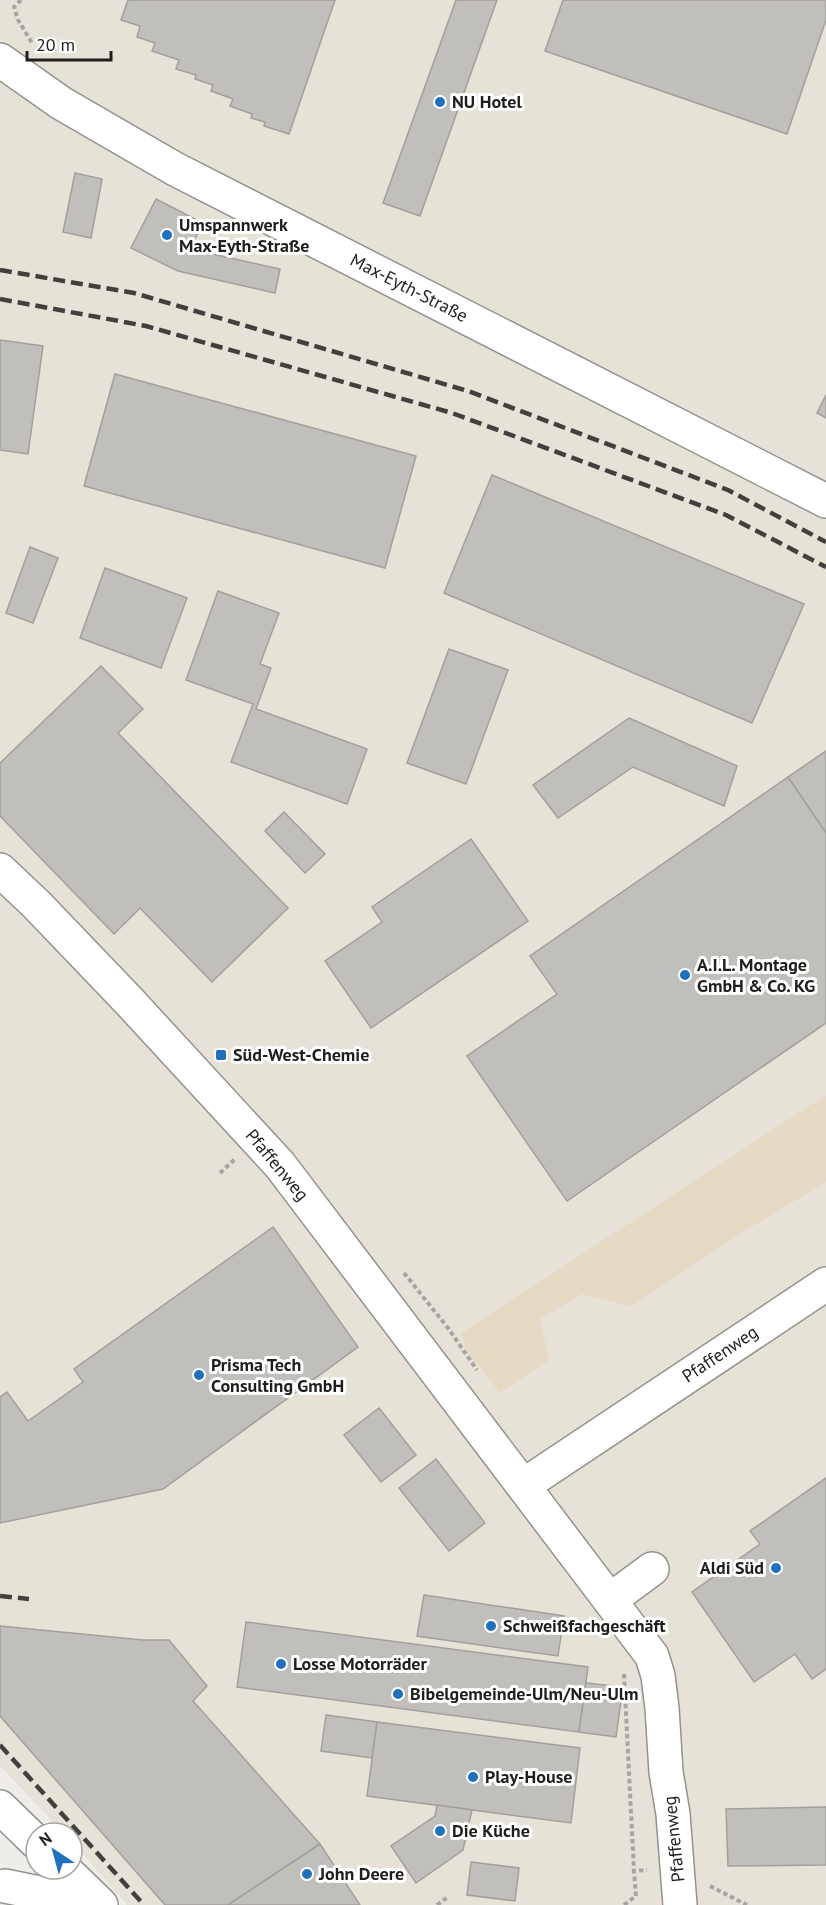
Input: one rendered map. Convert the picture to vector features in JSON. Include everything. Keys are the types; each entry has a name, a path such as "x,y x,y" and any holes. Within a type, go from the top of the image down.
{"street":[{"name":"Max-Eyth-Straße","path":"1,61 61,103 206,186 416,290 826,501"},
{"name":"Pfaffenweg","path":"0,870 37,905 128,1000 280,1165 652,1656 658,1676 680,1905"},
{"name":"Pfaffenweg","path":"524,1485 826,1284"},
{"path":"610,1600 652,1569"},
{"name":"Pfaffenweg","path":"659,1905 658,1815 666,1772"},
{"path":"0,1807 24,1830"},
{"path":"76,1881 99,1905"},
{"path":"5,1886 99,1905"}],"path":[{"path":"220,1173 241,1154"},
{"path":"623,1668 634,1871"},
{"path":"436,1905 449,1896"}],"shaded area":[{"path":"0,0 826,0 826,1905 127,1905 84,1856 84,1821 53,1821 0,1766"},
{"path":"826,1095 826,1182 743,1232 631,1306 582,1294 540,1319 549,1360 500,1393 466,1350 461,1333"}],"building":[{"path":"128,0 335,0 289,134 264,126 265,122 251,118 252,114 230,106 233,99 211,91 213,85 195,79 196,75 176,69 179,60 152,51 155,43 137,37 140,26 121,20"},
{"name":"NU Hotel","path":"456,0 497,0 420,216 383,203"},
{"path":"563,0 826,0 826,20 787,134 545,51"},
{"path":"75,173 102,179 91,238 63,232"},
{"name":"Umspannwerk Max-Eyth-Straße","path":"156,199 203,223 190,249 280,269 275,293 178,271 131,248"},
{"path":"0,340 43,346 28,454 0,450"},
{"path":"115,374 416,456 385,568 84,486"},
{"path":"826,395 826,418 817,413"},
{"path":"492,475 804,604 752,723 444,593"},
{"path":"30,547 58,558 33,623 6,613"},
{"path":"105,568 187,598 161,668 80,638"},
{"path":"218,591 279,613 260,664 271,668 256,709 367,749 347,804 231,762 253,704 186,680"},
{"path":"449,649 508,670 466,784 407,763"},
{"path":"101,666 143,709 118,733 288,908 212,982 140,908 114,934 0,816 0,763"},
{"path":"629,718 737,766 724,806 633,767 558,818 533,785"},
{"path":"826,751 826,833 788,777"},
{"name":"A.I.L. Montage GmbH & Co. KG","path":"788,777 826,833 826,1023 567,1201 467,1056 557,994 530,956"},
{"path":"284,812 325,854 305,873 265,831"},
{"path":"471,839 528,921 371,1028 325,961 382,922 372,907"},
{"name":"Prisma Tech Consulting GmbH","path":"273,1227 358,1347 163,1489 0,1523 0,1397 7,1392 28,1421 83,1382 74,1369"},
{"path":"379,1408 416,1455 381,1482 344,1435"},
{"path":"436,1459 485,1523 449,1551 399,1488"},
{"name":"Aldi Süd","path":"826,1478 826,1669 812,1679 795,1654 754,1682 692,1592 760,1544 750,1531"},
{"name":"Schweißfachgeschäft","path":"424,1595 564,1616 558,1656 417,1636"},
{"path":"246,1622 588,1667 579,1732 237,1687"},
{"path":"0,1626 143,1640 169,1640 207,1686 193,1701 320,1844 228,1905 165,1905 0,1716"},
{"path":"586,1683 623,1687 616,1737 579,1732"},
{"path":"326,1715 377,1722 372,1758 321,1751"},
{"name":"Play-House","path":"377,1722 580,1748 571,1823 367,1796"},
{"name":"Die Küche","path":"437,1805 472,1810 463,1850 416,1883 391,1846 435,1816"},
{"path":"826,1807 826,1865 728,1866 726,1809"},
{"name":"John Deere","path":"320,1844 360,1905 228,1905"},
{"path":"471,1862 519,1868 515,1901 467,1895"}],"railway":[{"path":"0,270 134,293 468,391 728,490 826,542"},
{"path":"0,299 146,326 452,413 726,515 826,567"},
{"path":"0,1596 29,1599"},
{"path":"0,1745 144,1905"}],"place":[{"name":"NU Hotel","path":"440,102"},
{"name":"Umspannwerk Max-Eyth-Straße","path":"167,235"},
{"name":"A.I.L. Montage GmbH & Co. KG","path":"685,975"},
{"name":"Süd-West-Chemie","path":"221,1055"},
{"name":"Prisma Tech Consulting GmbH","path":"199,1375"},
{"name":"Aldi Süd","path":"776,1568"},
{"name":"Schweißfachgeschäft","path":"491,1626"},
{"name":"Losse Motorräder","path":"281,1664"},
{"name":"Bibelgemeinde-Ulm/Neu-Ulm","path":"398,1694"},
{"name":"Play-House","path":"473,1777"},
{"name":"Die Küche","path":"440,1831"},
{"name":"John Deere","path":"307,1874"}]}
